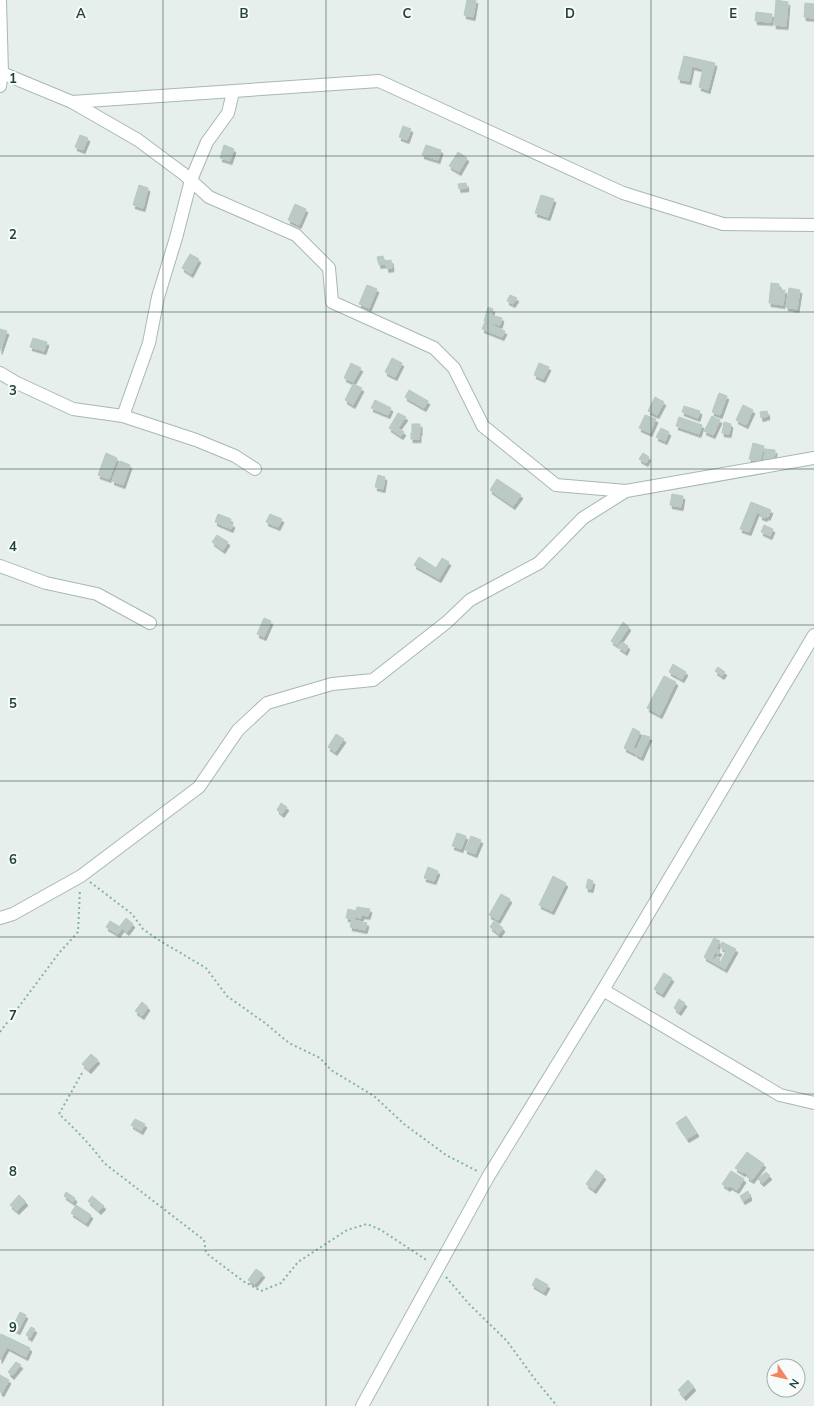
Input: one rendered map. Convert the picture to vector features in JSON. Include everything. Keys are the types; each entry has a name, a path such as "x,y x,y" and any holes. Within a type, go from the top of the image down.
{"street":[{"path":"0,0 2,73 0,86"},
{"path":"2,73 72,102 138,140 192,180 209,197 296,235 330,268 332,302 434,348 454,368 483,426 556,486 626,491 814,458"},
{"path":"72,102 379,81 623,193 723,224 814,225"},
{"path":"123,416 149,342 158,297 192,180 206,142 228,113 233,92"},
{"path":"0,373 15,382 74,409 123,416 209,445 235,456 255,469"},
{"path":"0,918 13,914 81,876 199,787 238,730 267,703 332,684 373,680 447,622 470,600 539,563 583,518 626,491"},
{"path":"0,566 46,583 97,594 150,623"},
{"path":"362,1406 488,1177 603,990 814,634"},
{"path":"603,990 780,1095 814,1103"}],"path":[{"path":"0,1032 59,953 78,932 81,876"},
{"path":"81,876 132,914 143,929 206,968 227,996 290,1043 320,1058 331,1070 374,1096 404,1124 446,1155 488,1177"},
{"path":"82,1073 59,1114 78,1132 104,1163 204,1240 206,1253 243,1281 260,1291 281,1283 298,1262 347,1230 367,1224 381,1230 438,1267 469,1304 507,1342 557,1406"}],"building":[{"path":"467,0 476,0 473,17 464,15"},
{"path":"776,0 788,2 786,26 774,25"},
{"path":"805,3 814,4 814,18 804,17"},
{"path":"756,12 772,14 771,22 755,21"},
{"path":"684,56 715,63 708,90 699,87 703,69 692,66 689,81 678,79"},
{"path":"403,126 411,129 407,140 399,137"},
{"path":"80,135 88,138 83,150 75,147"},
{"path":"224,145 234,149 230,161 220,158"},
{"path":"426,145 441,150 438,160 422,155"},
{"path":"458,152 467,158 459,172 449,166"},
{"path":"466,183 467,188 459,189 458,184"},
{"path":"139,185 148,188 143,208 133,205"},
{"path":"541,195 554,199 548,217 535,213"},
{"path":"295,204 306,209 299,225 288,220"},
{"path":"190,254 199,259 191,274 182,268"},
{"path":"383,256 385,264 379,265 377,257"},
{"path":"391,260 392,268 387,269 385,261"},
{"path":"771,283 779,284 779,290 785,290 783,305 769,303"},
{"path":"367,285 377,289 369,308 359,304"},
{"path":"789,288 800,290 797,309 786,307"},
{"path":"510,295 517,298 513,304 507,301"},
{"path":"488,307 493,309 491,315 502,318 500,325 484,321"},
{"path":"485,322 505,331 502,337 482,329"},
{"path":"0,329 7,331 0,351"},
{"path":"33,338 47,342 44,351 30,347"},
{"path":"392,358 402,363 395,377 385,372"},
{"path":"351,363 361,368 353,382 344,378"},
{"path":"539,363 549,367 543,379 534,375"},
{"path":"353,384 362,388 353,405 345,400"},
{"path":"409,390 428,401 424,408 405,397"},
{"path":"719,393 727,396 720,415 712,412"},
{"path":"655,397 664,402 657,415 648,411"},
{"path":"375,400 391,408 388,415 371,408"},
{"path":"743,405 753,410 746,425 736,420"},
{"path":"684,406 700,411 698,418 682,412"},
{"path":"767,411 768,416 761,418 760,412"},
{"path":"398,413 406,417 398,428 404,432 401,436 389,428"},
{"path":"645,415 656,419 650,433 639,428"},
{"path":"712,416 720,420 713,435 704,431"},
{"path":"679,417 702,425 699,434 676,426"},
{"path":"724,422 731,424 729,434 722,433"},
{"path":"412,424 420,424 420,432 412,432"},
{"path":"661,428 669,432 665,441 656,437"},
{"path":"411,433 419,433 419,439 411,439"},
{"path":"753,443 764,446 760,461 749,459"},
{"path":"765,449 775,450 774,463 764,461"},
{"path":"106,453 117,458 109,479 98,475"},
{"path":"643,453 649,457 646,463 639,459"},
{"path":"120,461 130,465 123,485 112,481"},
{"path":"378,475 385,477 383,489 375,487"},
{"path":"497,479 521,495 513,506 490,490"},
{"path":"672,494 683,496 681,507 670,505"},
{"path":"751,502 771,510 768,517 766,516 765,518 760,516 761,514 757,512 749,532 740,529"},
{"path":"218,514 231,519 230,523 233,524 231,529 215,522"},
{"path":"270,514 282,519 278,527 266,522"},
{"path":"764,525 773,529 770,536 761,532"},
{"path":"217,535 228,542 223,550 212,542"},
{"path":"419,557 436,568 442,558 449,562 439,579 414,565"},
{"path":"264,618 271,621 264,637 257,634"},
{"path":"623,622 629,627 617,645 611,641"},
{"path":"622,642 628,646 625,652 618,647"},
{"path":"673,664 686,672 682,679 669,672"},
{"path":"718,667 725,672 722,676 715,671"},
{"path":"664,676 676,682 660,715 647,708"},
{"path":"633,728 640,732 633,748 636,749 634,753 624,748"},
{"path":"336,734 344,739 335,752 328,747"},
{"path":"643,735 650,737 641,757 635,754"},
{"path":"281,803 287,807 282,814 277,810"},
{"path":"457,833 466,836 461,849 452,846"},
{"path":"471,836 481,840 475,854 465,850"},
{"path":"428,867 438,871 434,881 424,878"},
{"path":"553,876 566,883 552,911 539,905"},
{"path":"588,879 593,881 591,889 586,888"},
{"path":"501,894 510,899 498,920 489,915"},
{"path":"357,907 370,909 368,916 362,915 361,918 355,917 354,920 367,923 365,930 350,927 352,919 346,918 348,909 356,911"},
{"path":"126,918 133,924 127,932 120,926"},
{"path":"110,921 122,928 118,934 106,927"},
{"path":"494,921 503,928 499,934 490,927"},
{"path":"714,938 720,941 716,949 720,951 718,954 715,952 712,959 714,960 716,957 720,959 718,962 720,963 726,951 720,947 722,942 736,949 725,969 704,957"},
{"path":"664,973 672,978 662,994 654,989"},
{"path":"679,999 685,1003 679,1012 674,1008"},
{"path":"142,1002 148,1007 142,1016 135,1011"},
{"path":"91,1054 98,1060 89,1070 82,1064"},
{"path":"686,1116 697,1133 687,1139 676,1123"},
{"path":"135,1119 145,1124 141,1131 131,1125"},
{"path":"747,1152 764,1164 752,1180 747,1177 748,1175 744,1172 743,1173 735,1168"},
{"path":"596,1170 604,1176 594,1190 586,1184"},
{"path":"731,1171 744,1179 737,1190 730,1186 728,1188 722,1184"},
{"path":"766,1172 770,1176 762,1183 758,1179"},
{"path":"748,1191 750,1197 743,1201 740,1196"},
{"path":"66,1192 75,1198 73,1202 64,1196"},
{"path":"19,1195 26,1202 17,1211 10,1205"},
{"path":"92,1196 104,1206 99,1211 88,1201"},
{"path":"76,1205 91,1215 86,1223 71,1213"},
{"path":"256,1269 263,1274 255,1284 248,1280"},
{"path":"536,1278 548,1285 544,1292 532,1285"},
{"path":"20,1312 26,1315 18,1331 12,1328"},
{"path":"31,1327 35,1329 30,1338 26,1335"},
{"path":"1,1334 30,1348 26,1357 7,1347 0,1360"},
{"path":"16,1362 21,1365 12,1376 8,1372"},
{"path":"0,1375 9,1380 2,1393 0,1392"},
{"path":"688,1380 694,1387 684,1397 678,1390"}]}
